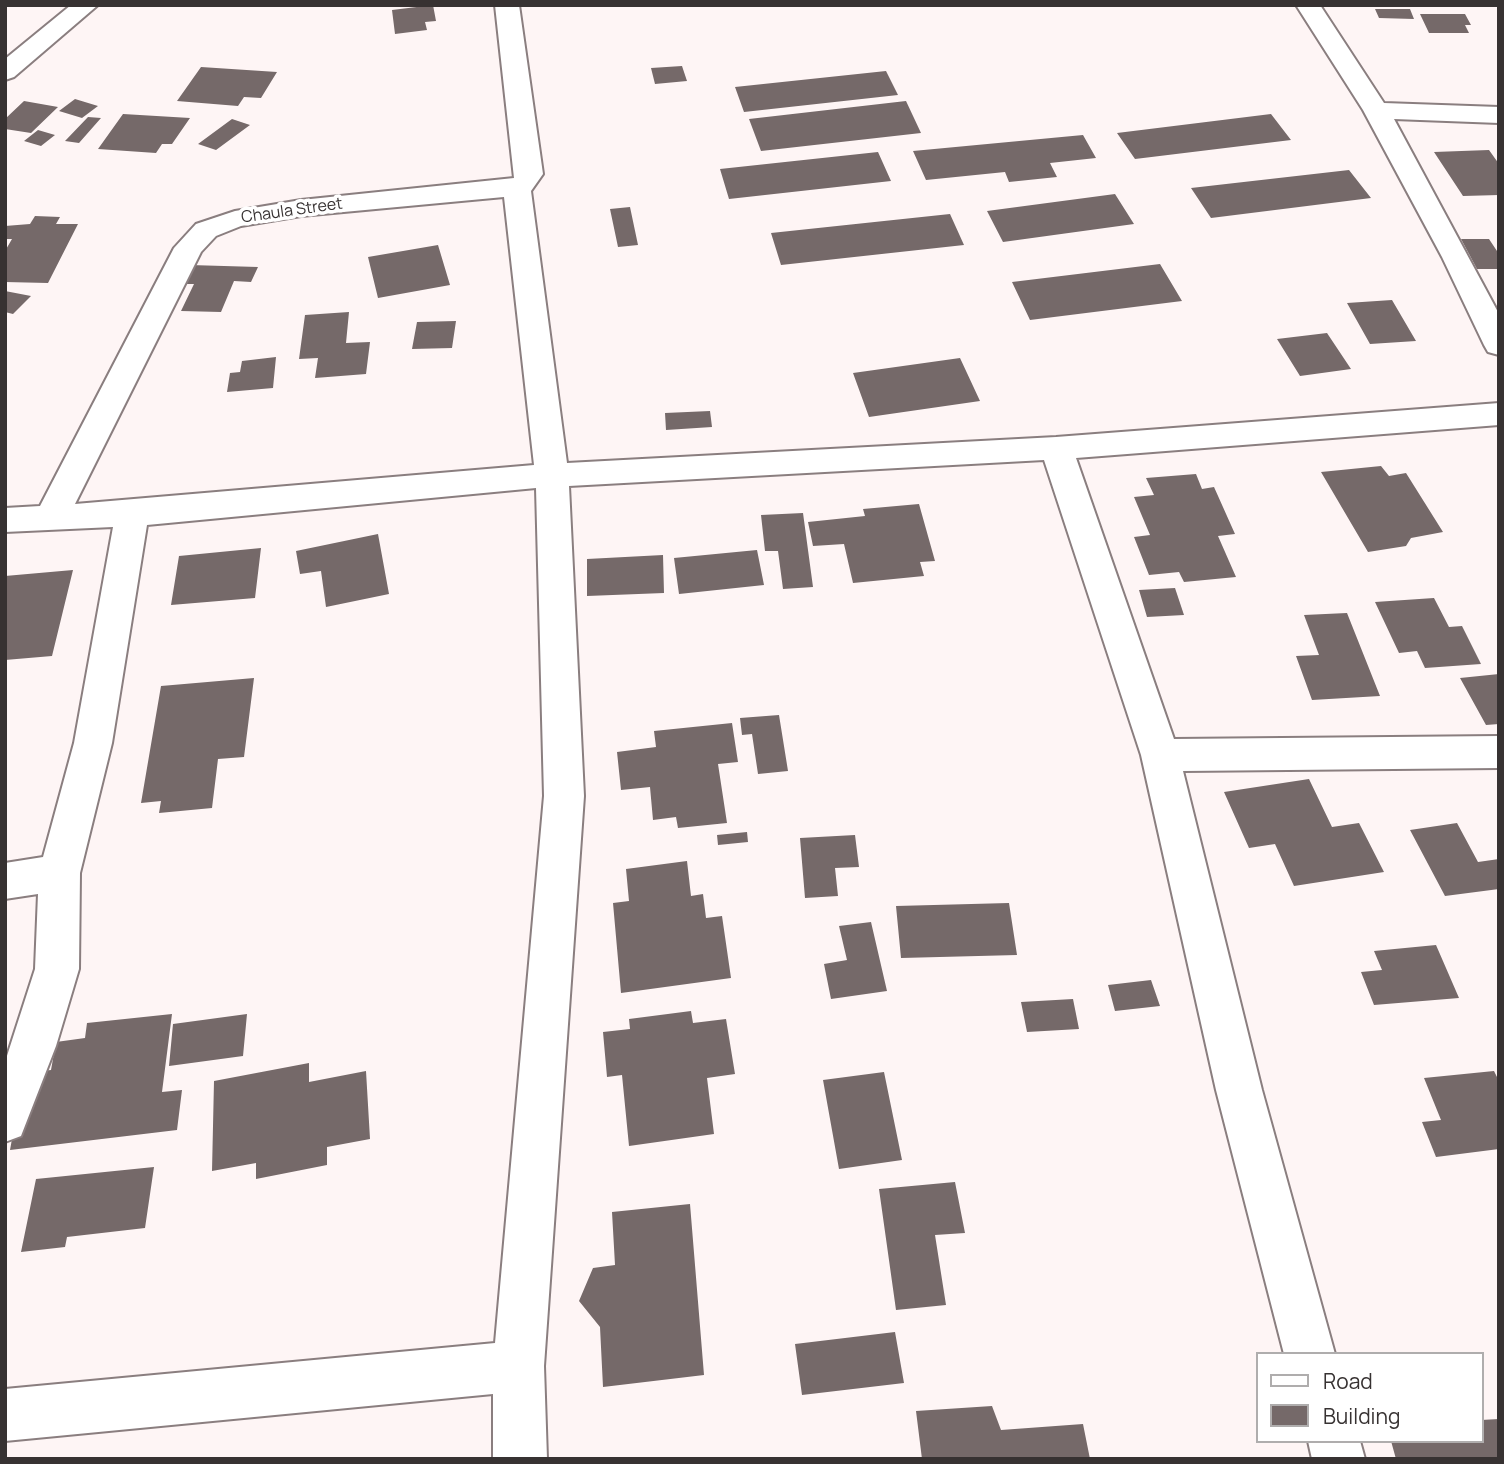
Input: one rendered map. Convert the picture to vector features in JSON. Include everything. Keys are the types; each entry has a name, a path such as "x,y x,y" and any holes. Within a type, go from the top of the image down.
{"street":[{"path":"5,72 86,5"},
{"path":"507,5 529,174 526,182 517,188 552,475 564,796 518,1366 520,1459"},
{"path":"1308,5 1376,110 1456,257 1499,345"},
{"path":"1376,110 1499,115"},
{"name":"Chaula Street","path":"52,516 188,248 206,230 235,219 301,208 517,188"},
{"path":"5,520 132,513 552,475 1056,448 1499,414"},
{"path":"1056,448 1160,755 1239,1090 1309,1352"},
{"path":"5,1120 34,1046 57,969 60,873 93,743 132,513"},
{"path":"1160,755 1499,752"},
{"path":"5,881 60,873"},
{"path":"5,1415 518,1366"}],"building":[{"path":"433,5 436,21 425,22 427,30 395,34 392,10"},
{"path":"1375,9 1410,9 1414,19 1379,18"},
{"path":"1420,14 1465,14 1471,25 1465,25 1469,33 1429,33"},
{"path":"682,66 687,81 655,84 651,68"},
{"path":"201,67 277,72 261,98 244,97 238,106 177,101"},
{"path":"886,71 898,95 744,112 735,87"},
{"path":"75,99 98,106 82,118 59,111"},
{"path":"24,101 58,107 31,133 5,129 5,119"},
{"path":"906,101 921,133 761,151 749,119"},
{"path":"123,114 190,118 172,144 162,144 156,153 98,149"},
{"path":"1271,114 1291,140 1135,159 1117,133"},
{"path":"88,117 101,118 79,143 65,141"},
{"path":"232,119 250,125 216,150 198,144"},
{"path":"38,130 55,135 41,146 24,141"},
{"path":"1083,135 1096,158 1050,163 1057,177 1009,182 1005,172 926,180 913,151"},
{"path":"1489,150 1499,164 1499,195 1463,196 1434,152"},
{"path":"878,152 891,181 729,199 720,169"},
{"path":"1349,170 1371,198 1211,218 1191,188"},
{"path":"1115,194 1134,224 1003,242 987,211"},
{"path":"630,207 638,245 618,247 610,209"},
{"path":"950,214 964,245 781,265 771,233"},
{"path":"35,216 60,217 56,224 78,224 48,283 5,282 5,251 12,239 5,239 5,226 30,224"},
{"path":"1461,239 1489,239 1499,254 1499,269 1477,269"},
{"path":"438,245 450,285 378,298 368,257"},
{"path":"1160,264 1182,301 1030,320 1012,282"},
{"path":"190,265 258,267 251,282 234,281 221,312 181,311 194,284 181,284"},
{"path":"5,291 31,296 13,314 5,312"},
{"path":"1392,300 1416,341 1370,344 1347,303"},
{"path":"349,312 346,343 370,342 366,374 315,378 318,358 299,359 305,315"},
{"path":"456,321 452,348 412,349 417,322"},
{"path":"1327,333 1351,369 1300,376 1277,339"},
{"path":"276,357 273,388 227,392 230,373 240,372 242,361"},
{"path":"960,358 980,401 869,417 853,373"},
{"path":"710,411 712,427 666,430 665,413"},
{"path":"1381,466 1389,476 1406,473 1443,532 1411,538 1406,546 1368,552 1321,472"},
{"path":"1196,474 1202,489 1214,487 1235,534 1218,536 1236,577 1184,582 1179,572 1149,575 1134,537 1150,535 1134,497 1154,495 1146,478"},
{"path":"919,504 935,561 920,562 924,576 853,583 844,544 813,546 808,522 865,516 863,509"},
{"path":"803,513 813,587 783,589 778,551 765,551 761,515"},
{"path":"378,534 389,594 326,607 321,571 300,574 296,551"},
{"path":"261,548 255,598 171,605 179,556"},
{"path":"757,550 764,585 679,594 674,558"},
{"path":"663,555 664,593 587,596 587,559"},
{"path":"73,570 52,656 5,660 5,576"},
{"path":"1175,588 1184,615 1147,617 1139,590"},
{"path":"1434,598 1449,627 1462,626 1481,664 1425,668 1417,651 1399,653 1375,602"},
{"path":"1347,613 1380,696 1312,700 1296,656 1319,655 1304,615"},
{"path":"1499,674 1499,724 1486,725 1460,678"},
{"path":"254,678 244,757 218,759 212,808 159,813 161,801 141,803 161,686"},
{"path":"779,715 788,771 758,774 752,734 742,735 740,718"},
{"path":"732,723 738,762 718,764 727,823 678,828 676,817 653,820 650,787 621,790 617,752 656,747 654,731"},
{"path":"1309,779 1332,827 1359,823 1384,872 1294,886 1275,844 1249,848 1224,792"},
{"path":"1457,823 1478,862 1499,859 1499,889 1445,896 1410,830"},
{"path":"747,832 748,842 718,845 717,835"},
{"path":"855,835 859,867 835,868 838,896 805,898 800,838"},
{"path":"687,861 691,896 703,894 706,918 722,916 731,978 621,993 613,903 629,901 626,869"},
{"path":"1009,903 1017,955 901,958 896,906"},
{"path":"871,922 887,991 831,999 824,964 847,960 839,926"},
{"path":"1436,945 1459,998 1374,1005 1361,972 1382,970 1374,951"},
{"path":"1151,980 1160,1006 1115,1011 1108,985"},
{"path":"1073,999 1079,1029 1027,1032 1021,1002"},
{"path":"691,1011 693,1023 726,1019 735,1074 707,1078 714,1134 629,1146 622,1075 607,1077 603,1032 630,1029 629,1019"},
{"path":"172,1014 162,1092 182,1090 177,1130 10,1150 24,1073 51,1070 56,1042 85,1038 87,1023"},
{"path":"247,1014 243,1056 169,1066 173,1024"},
{"path":"309,1063 309,1082 366,1071 370,1139 327,1147 327,1165 256,1179 256,1163 212,1171 214,1081"},
{"path":"1494,1071 1499,1081 1499,1149 1436,1157 1422,1122 1441,1120 1424,1078"},
{"path":"884,1072 902,1160 839,1169 823,1080"},
{"path":"154,1167 145,1228 67,1237 65,1247 21,1252 36,1179"},
{"path":"955,1182 965,1233 935,1235 946,1305 896,1310 879,1189"},
{"path":"690,1204 704,1375 603,1387 600,1327 579,1301 593,1268 615,1265 612,1212"},
{"path":"895,1332 904,1383 802,1395 795,1344"},
{"path":"992,1406 1001,1430 1083,1424 1090,1459 922,1459 916,1411"},
{"path":"1499,1419 1499,1459 1396,1459 1392,1443 1483,1443 1483,1420"}]}
